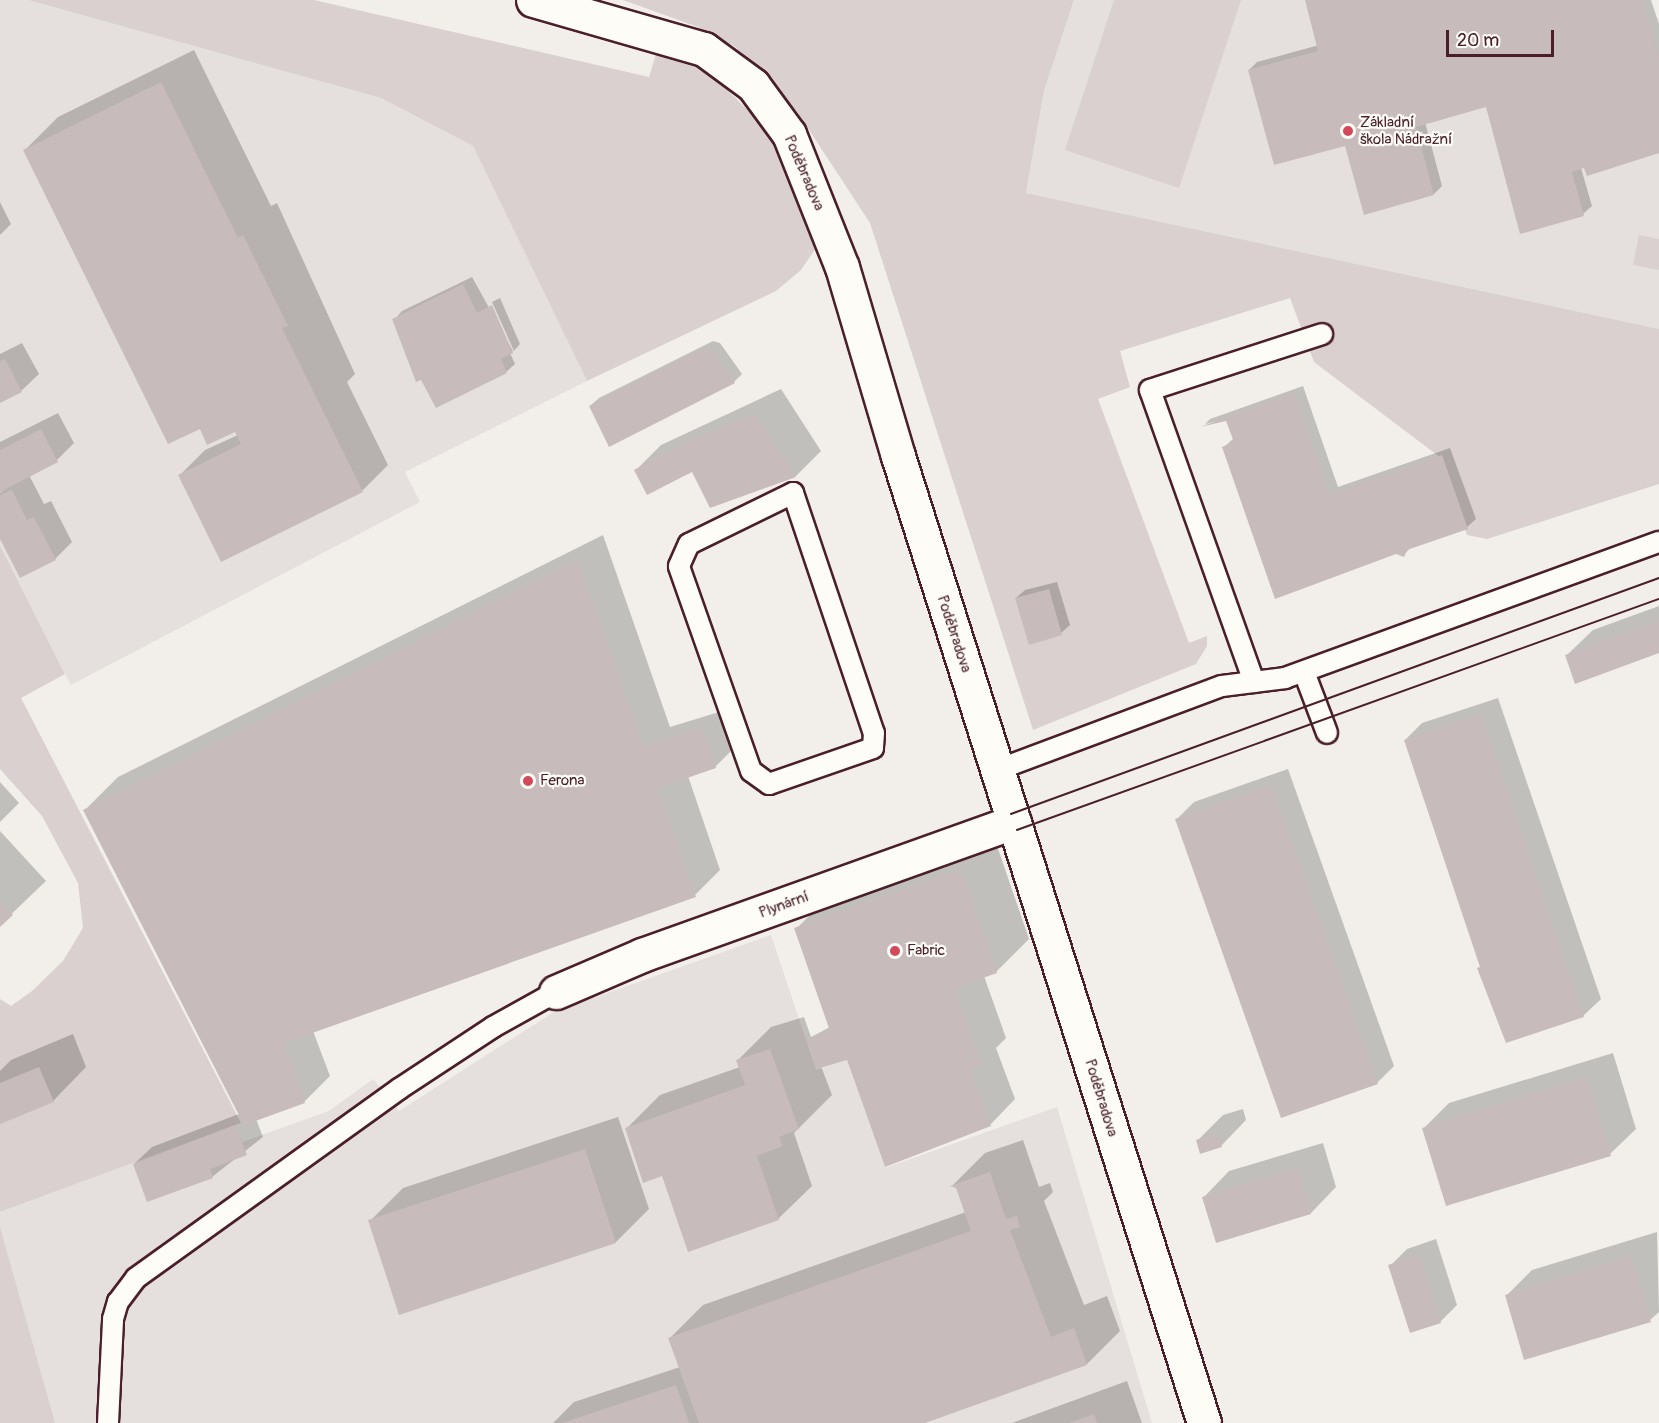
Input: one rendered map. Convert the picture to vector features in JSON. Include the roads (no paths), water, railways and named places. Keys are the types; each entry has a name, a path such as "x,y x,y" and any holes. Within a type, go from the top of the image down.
{"street":[{"name":"Poděbradova","path":"533,0 704,49 753,85 789,134 842,267 997,770 1204,1423"},
{"name":"Plynární","path":"556,992 642,955 1014,822"}],"lane":[{"path":"1254,682 1150,390 1322,334"},
{"path":"793,493 874,733 873,748 769,784 751,771 680,566 689,544 793,493"},
{"path":"997,770 1222,686 1304,672 1659,542"},
{"path":"1304,672 1327,733"},
{"path":"108,1423 113,1319 118,1302 136,1278 399,1089 493,1027 556,992"}],"tram line":[{"path":"1011,814 1659,578"},
{"path":"1017,830 1659,599"}],"place":[{"name":"Základní škola Nádražní","path":"1348,131"},
{"name":"Ferona","path":"528,781"},
{"name":"Fabric","path":"895,951"}]}
